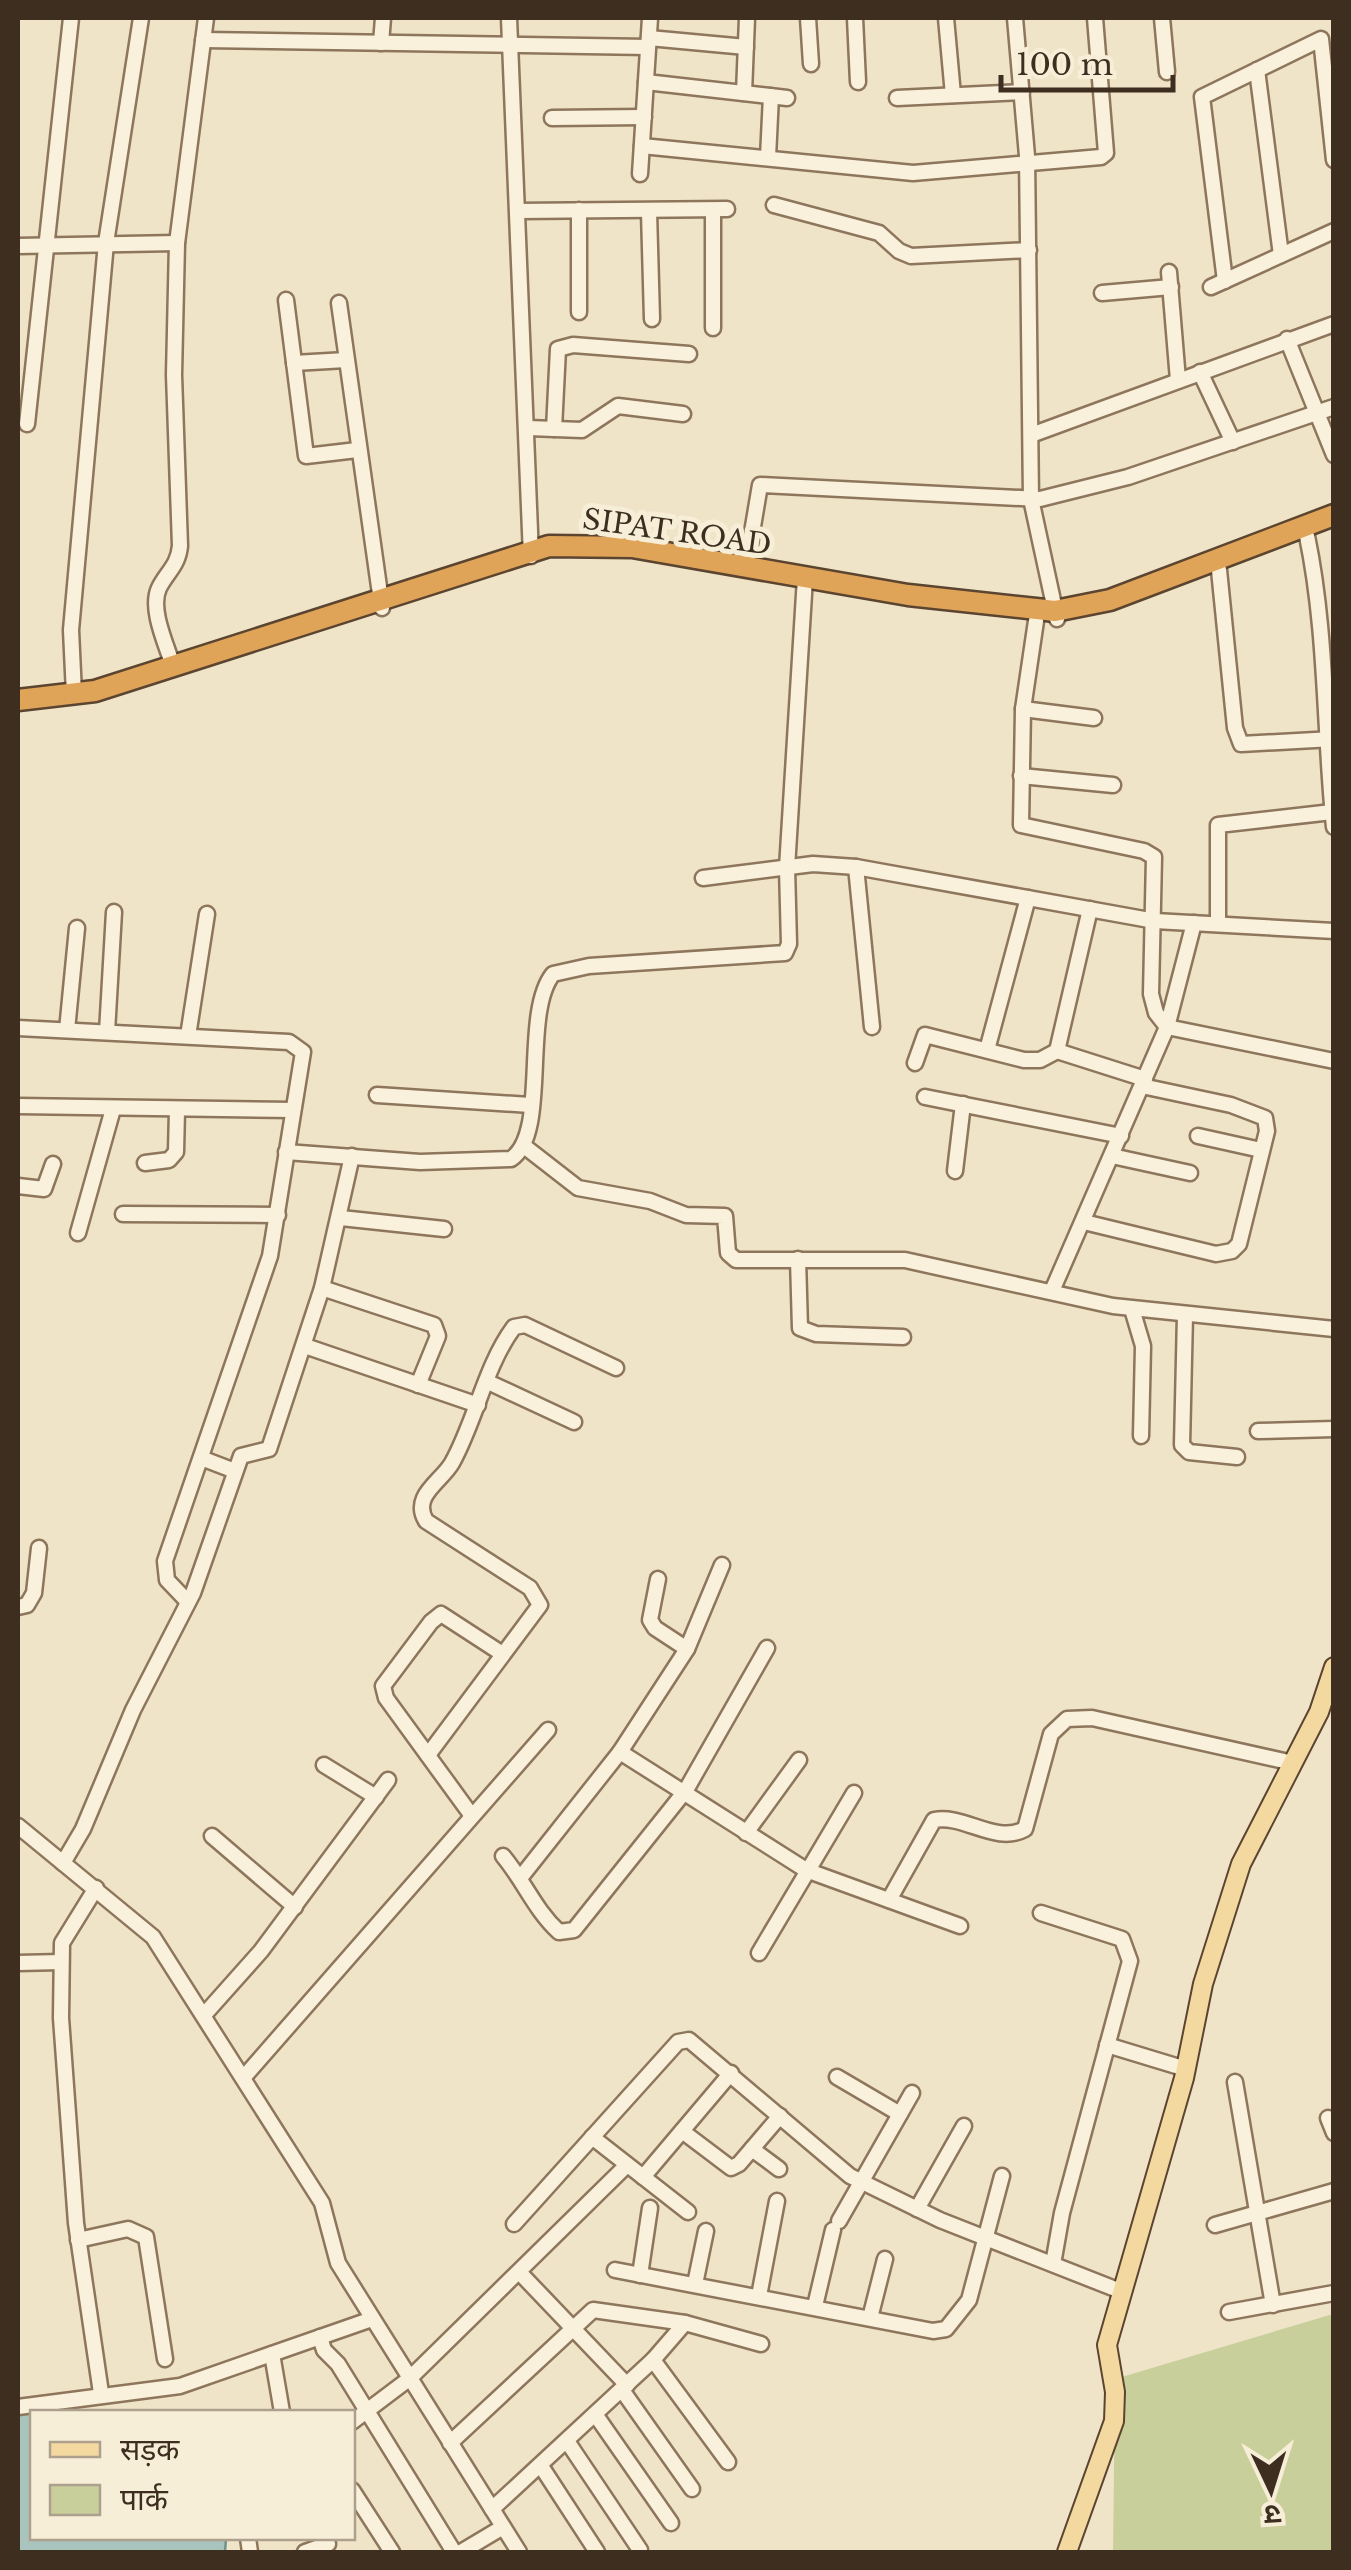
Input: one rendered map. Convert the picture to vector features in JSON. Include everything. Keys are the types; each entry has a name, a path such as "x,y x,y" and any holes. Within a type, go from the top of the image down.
{"highway":[{"name":"SIPAT ROAD","path":"1050,617 1110,600 1334,516"},
{"name":"SIPAT ROAD","path":"531,556 612,555 1050,617 1107,611 1334,526"},
{"name":"SIPAT ROAD","path":"18,700 74,694 174,666 564,544 632,547 805,583"},
{"name":"SIPAT ROAD","path":"18,709 63,705 168,680 381,604"}],"main road":[{"path":"1067,2552 1114,2421 1115,2392 1107,2346 1186,2069 1203,1984 1242,1864 1320,1712 1334,1666"}],"street":[{"path":"27,424 71,18"},
{"path":"74,694 72,630 106,244 142,18"},
{"path":"174,666 156,601 159,588 178,563 180,546 174,375 177,243 206,18"},
{"path":"381,44 383,18"},
{"path":"509,18 531,556"},
{"path":"640,174 650,18"},
{"path":"744,93 747,18"},
{"path":"808,18 811,64"},
{"path":"855,18 858,82"},
{"path":"946,18 952,95"},
{"path":"1015,18 1028,161 1031,499 1050,617 1023,710 1024,827 1144,851 1154,857 1151,994 1156,1013 1167,1028 1334,1061"},
{"path":"642,146 914,173 1101,157 1106,152 1096,18"},
{"path":"1162,18 1167,72"},
{"path":"1334,160 1321,39 1202,97 1218,284 1334,231"},
{"path":"203,40 510,46 648,42 746,47"},
{"path":"1257,70 1282,255"},
{"path":"646,82 787,98"},
{"path":"897,98 1022,92"},
{"path":"768,157 771,96"},
{"path":"552,118 644,117"},
{"path":"774,205 879,233 912,256 1028,250"},
{"path":"579,210 579,312"},
{"path":"518,211 720,210 713,328"},
{"path":"650,212 652,320"},
{"path":"18,246 177,243"},
{"path":"1102,293 1170,279 1178,380"},
{"path":"286,300 306,456 357,450"},
{"path":"340,303 381,604"},
{"path":"1030,435 1334,324"},
{"path":"1287,339 1334,455"},
{"path":"554,429 558,349 572,345 688,354"},
{"path":"294,363 346,360"},
{"path":"1200,372 1233,442"},
{"path":"528,428 593,427 618,406 684,414"},
{"path":"746,568 760,485 1031,499 1128,477 1334,407"},
{"path":"1218,924 1218,825 1333,819 1329,675 1306,536"},
{"path":"1219,570 1238,739 1252,746 1329,740"},
{"path":"286,1152 478,1163 511,1160 524,1146 539,1024 546,987 553,974 589,966 780,955 789,944 788,868 805,583"},
{"path":"1023,710 1094,718"},
{"path":"1021,776 1113,785"},
{"path":"856,867 872,1027"},
{"path":"703,878 788,868 856,867 1155,921 1334,931"},
{"path":"986,1050 1028,898"},
{"path":"1056,1050 1090,909"},
{"path":"107,1032 114,912"},
{"path":"188,1036 207,914"},
{"path":"1052,1292 1167,1028 1194,923"},
{"path":"68,1030 77,928"},
{"path":"18,1028 296,1044 303,1052 270,1256 165,1561 167,1580 188,1602"},
{"path":"915,1063 925,1035 1034,1060 1056,1050"},
{"path":"1056,1050 1143,1083 1259,1114 1267,1126 1242,1234 1232,1251 1216,1254 1170,1246 1084,1222"},
{"path":"377,1095 530,1105"},
{"path":"926,1097 1121,1136"},
{"path":"956,1170 964,1104"},
{"path":"18,1106 292,1110"},
{"path":"78,1233 113,1109"},
{"path":"146,1162 169,1160 176,1152 177,1110"},
{"path":"1198,1136 1260,1150"},
{"path":"524,1146 578,1188 650,1201 686,1215 725,1216 728,1252 736,1260 904,1260 1132,1309 1334,1329"},
{"path":"63,1863 83,1829 133,1710 188,1602 243,1454 267,1452 322,1288 341,1218 352,1156"},
{"path":"1112,1156 1190,1173"},
{"path":"18,1186 44,1189 54,1164"},
{"path":"124,1214 278,1215"},
{"path":"341,1218 444,1229"},
{"path":"798,1259 800,1328 816,1334 903,1336"},
{"path":"322,1288 434,1325 438,1336 418,1385"},
{"path":"1132,1309 1143,1346 1141,1436"},
{"path":"1185,1315 1182,1445 1189,1452 1237,1457"},
{"path":"428,1755 501,1653 538,1612 536,1594 437,1529 421,1513 424,1495 452,1463 508,1335 518,1325 616,1368"},
{"path":"305,1346 478,1405"},
{"path":"488,1382 574,1422"},
{"path":"1258,1431 1334,1429"},
{"path":"201,1458 236,1472"},
{"path":"18,1607 27,1605 34,1593 39,1548"},
{"path":"521,1878 620,1752 687,1649 722,1565"},
{"path":"658,1579 650,1620 655,1628 687,1649"},
{"path":"472,1816 386,1698 387,1678 441,1614 501,1653"},
{"path":"503,1856 521,1878 541,1916 559,1932 569,1933 686,1790 768,1648"},
{"path":"890,1900 934,1820 944,1818 1008,1834 1025,1829 1052,1734 1066,1719 1092,1718 1293,1763"},
{"path":"244,2077 548,1730"},
{"path":"620,1752 686,1790 806,1870 960,1926"},
{"path":"746,1833 799,1760"},
{"path":"324,1765 376,1797"},
{"path":"204,2015 295,1906 388,1780"},
{"path":"759,1953 854,1793"},
{"path":"18,1826 153,1937 322,2203 338,2262 519,2552"},
{"path":"212,1836 295,1906"},
{"path":"96,1888 67,1932 61,1962 60,2018 78,2240 101,2393"},
{"path":"1041,1912 1112,1934 1127,1945 1128,1971 1053,2264"},
{"path":"18,1963 61,1962"},
{"path":"514,2224 678,2042 694,2041 860,2181 918,2209 1123,2292"},
{"path":"1107,2045 1186,2069"},
{"path":"643,2177 731,2073"},
{"path":"837,2078 900,2114"},
{"path":"1235,2082 1272,2304"},
{"path":"815,2306 836,2226 912,2094"},
{"path":"682,2131 731,2168 780,2116"},
{"path":"1328,2118 1334,2133"},
{"path":"918,2209 964,2126"},
{"path":"592,2138 688,2212"},
{"path":"752,2149 779,2170"},
{"path":"355,2420 409,2379 627,2165"},
{"path":"615,2270 934,2331 956,2322 970,2300 1002,2176"},
{"path":"1215,2225 1334,2190"},
{"path":"759,2296 777,2202"},
{"path":"640,2274 650,2208"},
{"path":"78,2240 128,2229 146,2237 165,2359"},
{"path":"695,2284 706,2231"},
{"path":"870,2318 884,2258"},
{"path":"520,2274 625,2388 692,2488"},
{"path":"1229,2312 1334,2293"},
{"path":"450,2443 584,2315 599,2309 685,2323 761,2344"},
{"path":"18,2407 101,2393 180,2386 372,2319"},
{"path":"492,2509 625,2388 685,2323"},
{"path":"320,2337 324,2350 457,2552 503,2527"},
{"path":"272,2354 282,2410"},
{"path":"653,2360 728,2462"},
{"path":"595,2414 671,2522"},
{"path":"567,2441 640,2550"},
{"path":"540,2466 597,2552"},
{"path":"355,2495 392,2552"},
{"path":"304,2547 328,2545"}],"green space":[{"path":"1333,2314 1333,2552 1113,2552 1115,2379"}],"water":[{"path":"30,2412 30,2540 226,2540 225,2552 18,2552 18,2413"}]}
